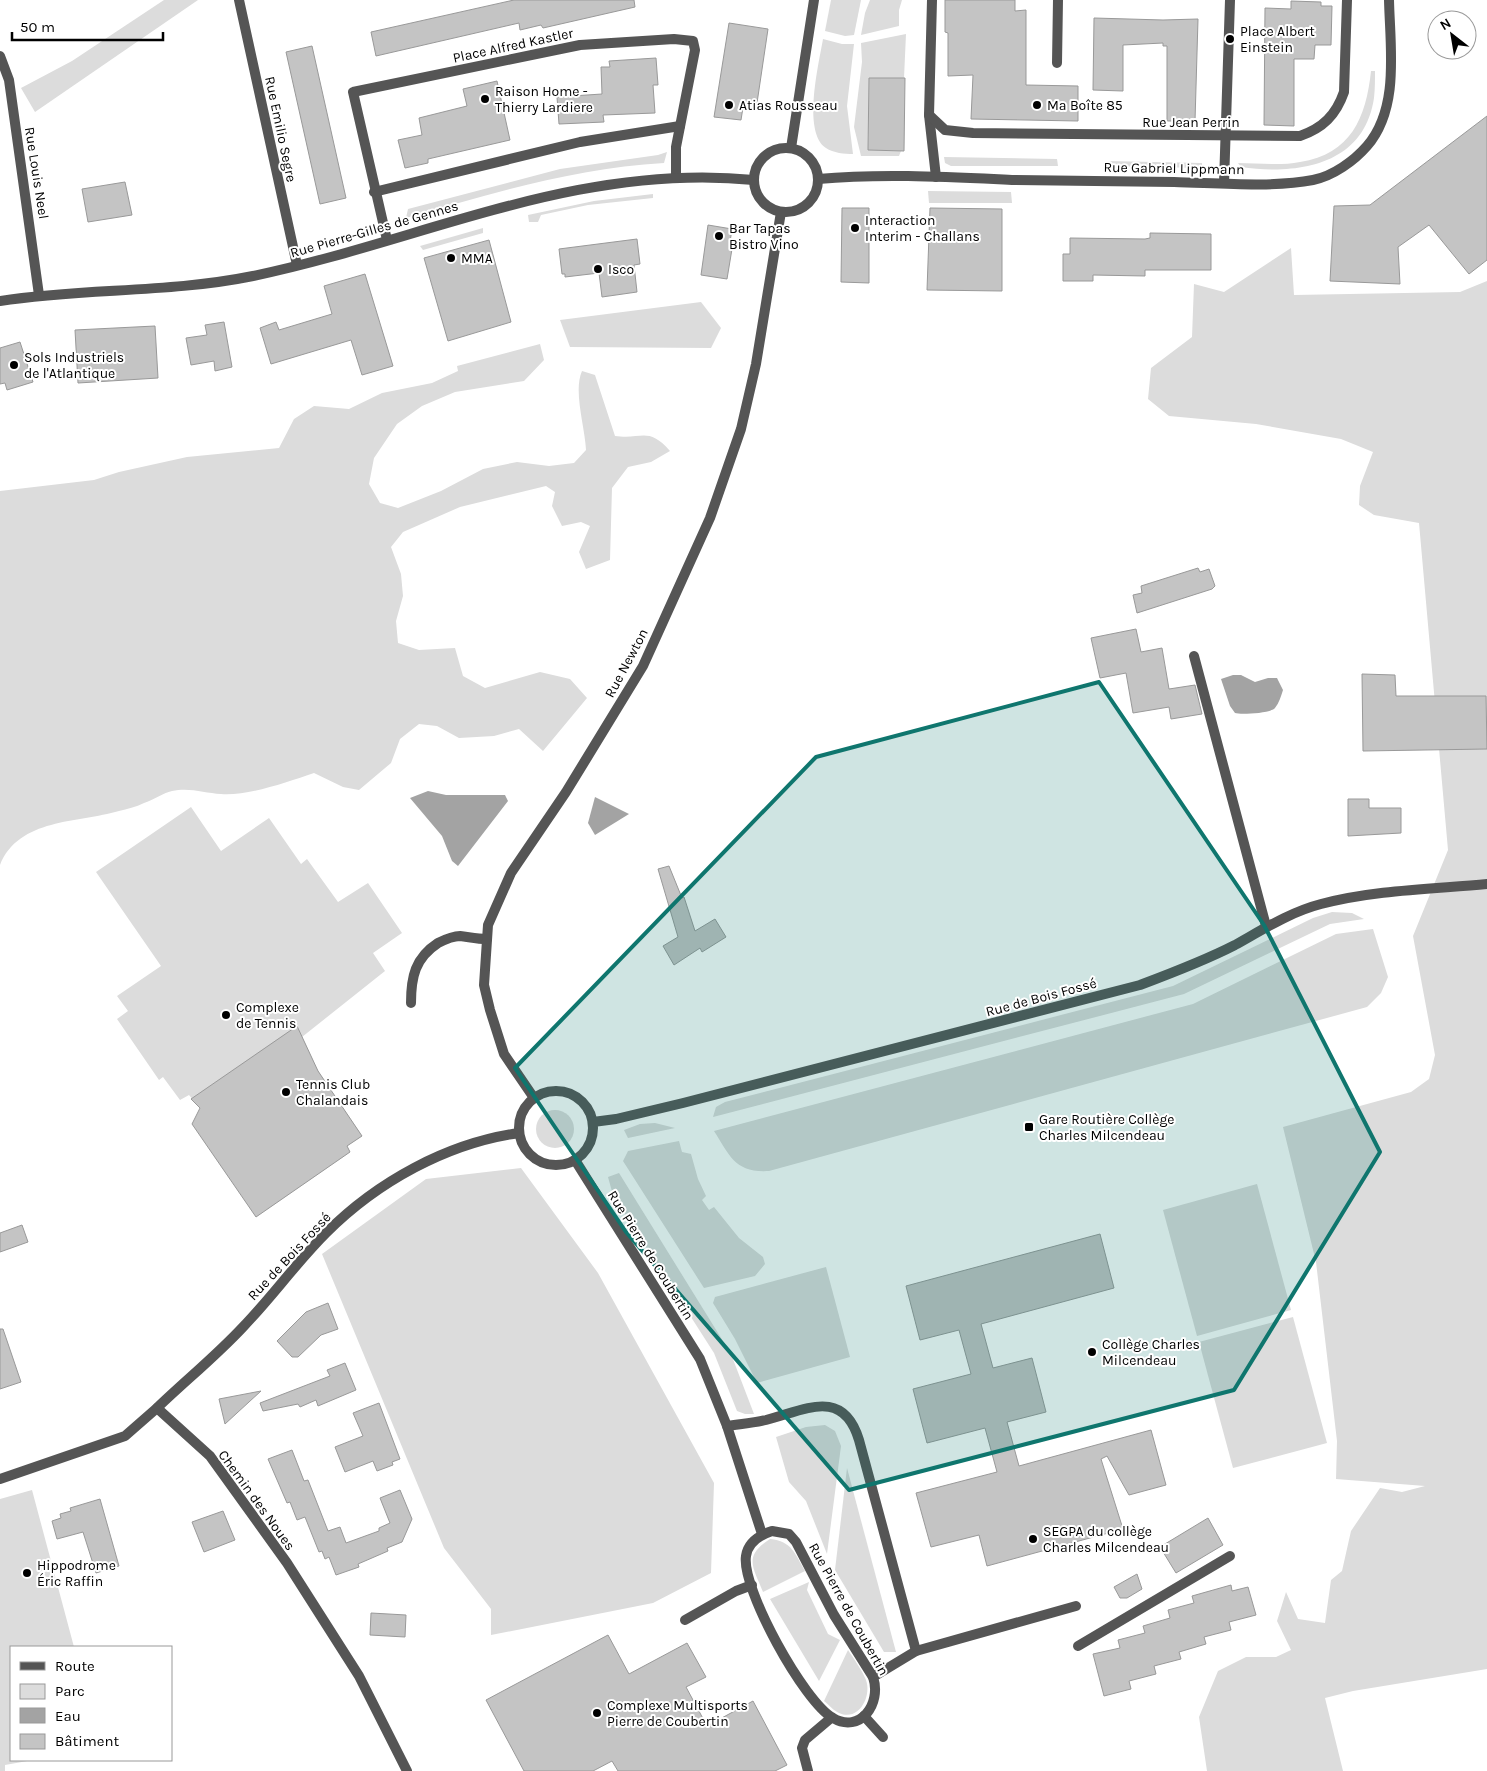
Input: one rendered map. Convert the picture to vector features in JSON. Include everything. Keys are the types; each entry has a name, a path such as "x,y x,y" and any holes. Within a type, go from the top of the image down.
{"street":[{"name":"Rue Emilio Segre","path":"239,0 297,265"},
{"path":"790,148 814,0"},
{"path":"932,0 930,115 936,177"},
{"path":"1057,62 1058,0"},
{"path":"1224,183 1230,0"},
{"name":"Rue Jean Perrin","path":"930,115 945,130 973,133 1300,136 1313,131 1332,116 1344,92 1347,0"},
{"name":"Rue Gabriel Lippmann","path":"818,179 936,177 1224,183 1293,183 1316,180 1354,160 1368,145 1381,124 1387,105 1390,82 1390,0"},
{"name":"Place Alfred Kastler","path":"387,240 374,192 353,92 580,45 684,39 692,41 695,50 676,147 676,178"},
{"name":"Rue Louis Neel","path":"0,56 9,80 39,295"},
{"path":"374,192 580,142 680,126"},
{"path":"790,148 806,154 816,166 818,179 813,198 799,210 781,212 767,206 757,195 754,180 759,163 773,150 790,148"},
{"name":"Rue Pierre-Gilles de Gennes","path":"0,301 39,295 216,282 297,265 547,196 604,185 676,178 754,180"},
{"name":"Rue Newton","path":"534,1098 504,1054 490,1010 484,985 488,926 511,873 566,792 643,666 710,518 741,429 756,364 781,212"},
{"path":"1194,656 1266,926"},
{"name":"Rue de Bois Fossé","path":"593,1122 616,1119 693,1101 1140,985 1188,967 1234,945 1266,926 1320,904 1381,894 1487,884"},
{"path":"411,1003 414,970 422,956 430,948 444,940 459,936 487,939"},
{"path":"548,1092 562,1092 576,1097 587,1108 593,1122 592,1136 586,1150 575,1160 561,1165 547,1164 534,1158 524,1147 519,1133 520,1120 525,1108 534,1098 548,1092"},
{"name":"Rue de Bois Fossé","path":"157,1408 242,1328 326,1233 362,1202 430,1160 482,1142 519,1133"},
{"name":"Rue Pierre de Coubertin","path":"575,1160 700,1359 727,1426 762,1534 779,1531 789,1534 796,1542 834,1615 873,1677 876,1686 876,1699 864,1716"},
{"path":"727,1426 764,1420 824,1406 838,1408 847,1414 854,1423 857,1432 916,1651"},
{"path":"0,1479 125,1436 157,1408"},
{"name":"Chemin des Noues","path":"157,1408 210,1456 287,1563 359,1676 407,1771"},
{"path":"762,1534 748,1549 746,1557 752,1585 778,1648 814,1701 831,1718 847,1722 864,1716 883,1737"},
{"path":"1078,1646 1230,1556"},
{"path":"686,1620 736,1590 752,1585"},
{"path":"873,1677 916,1651 1076,1606"},
{"path":"808,1771 802,1748 805,1740 831,1718"}],"highlighted area":[{"path":"1099,682 1264,925 1380,1152 1234,1390 849,1490 626,1232 515,1068 816,757"}],"green space":[{"path":"164,0 198,0 35,112 21,88 72,61"},
{"path":"831,0 861,0 854,35 845,36 825,31"},
{"path":"870,0 902,0 899,10 899,26 861,35 865,13"},
{"path":"906,34 904,78 869,78 868,150 901,151 899,156 861,156 854,127 862,62 861,43"},
{"path":"823,39 842,44 854,44 847,106 853,154 836,152 826,148 819,140 815,128 813,113 814,96"},
{"path":"1371,71 1375,71 1375,91 1368,121 1357,139 1342,152 1325,161 1305,167 1262,169 1241,167 1238,163 1277,164 1300,162 1317,158 1332,151 1344,142 1360,118 1369,88"},
{"path":"667,152 664,163 598,170 565,176 501,191 406,218 408,209 560,169 658,155"},
{"path":"944,157 1057,159 1058,166 951,166 945,163"},
{"path":"1106,161 1202,163 1202,168 1105,166"},
{"path":"928,191 1011,192 1012,203 929,203"},
{"path":"653,194 653,198 588,205 541,215 538,222 529,222 528,215 594,201"},
{"path":"483,228 483,233 423,250 420,246"},
{"path":"1291,248 1294,295 1460,292 1487,281 1487,1669 1353,1691 1325,1698 1343,1771 1207,1771 1199,1717 1218,1671 1246,1657 1276,1657 1291,1650 1277,1621 1286,1592 1298,1619 1325,1623 1331,1580 1342,1571 1351,1531 1380,1488 1402,1492 1425,1486 1336,1479 1337,1441 1316,1262 1283,1127 1411,1092 1429,1079 1435,1055 1413,936 1448,850 1419,523 1374,515 1359,505 1360,486 1373,452 1341,439 1256,424 1169,416 1148,399 1151,368 1192,337 1194,284 1224,292"},
{"path":"701,302 721,328 711,348 570,347 560,320"},
{"path":"540,344 544,360 524,381 455,392 422,406 397,424 374,458 369,484 380,503 398,508 441,491 483,469 517,462 549,466 574,463 586,450 579,399 582,371 595,375 615,436 650,436 662,443 670,451 651,462 628,467 612,488 610,560 586,569 579,552 590,526 581,522 562,526 552,506 555,492 546,486 460,507 403,532 391,547 401,574 403,596 396,621 398,643 419,650 455,648 463,676 485,688 540,672 570,679 587,698 543,751 519,729 494,736 459,738 437,726 419,724 400,739 391,763 359,790 343,787 314,773 268,788 244,793 221,794 191,790 172,791 132,808 35,830 21,838 9,850 0,865 0,491 94,480 119,472 187,457 279,448 294,419 314,406 349,409 382,393 432,383 458,371 457,366"},
{"name":"Complexe de Tennis","path":"191,807 221,851 269,818 301,864 307,859 338,902 368,883 402,933 373,953 385,971 302,1037 318,1071 362,1136 347,1146 350,1152 256,1217 200,1108 189,1095 180,1100 163,1077 159,1080 117,1019 128,1011 117,996 161,966 96,872"},
{"path":"1332,912 1352,913 1364,919 1330,924 1184,994 713,1117 716,1107 725,1102 1173,986 1313,918"},
{"path":"1373,929 1388,977 1381,993 1367,1007 769,1171 758,1171 741,1166 729,1155 714,1131 1193,1004 1336,934"},
{"path":"555,1110 568,1116 574,1129 568,1142 555,1148 542,1142 536,1129 542,1116"},
{"path":"655,1123 675,1128 628,1138 624,1130 640,1124"},
{"path":"679,1141 682,1152 691,1154 698,1179 706,1196 702,1200 709,1210 714,1207 739,1238 763,1257 765,1264 755,1276 704,1288 623,1161 628,1151"},
{"path":"521,1168 598,1273 714,1483 711,1573 653,1603 491,1635 491,1609 444,1548 322,1254 426,1179"},
{"path":"619,1173 731,1354 754,1414 745,1414 737,1411 714,1353 613,1195 608,1177"},
{"path":"1257,1184 1291,1310 1197,1336 1163,1210"},
{"path":"826,1267 850,1357 757,1383 735,1339 713,1303 715,1297"},
{"path":"1293,1317 1327,1443 1233,1468 1199,1342"},
{"path":"825,1425 835,1431 841,1446 827,1554 806,1501 789,1482 776,1437 806,1427"},
{"path":"847,1468 896,1652 884,1652 835,1570"},
{"name":"Hippodrome Éric Raffin","path":"32,1490 74,1646 10,1646 10,1761 27,1761 5,1765 5,1771 0,1771 0,1499"},
{"path":"770,1539 783,1542 792,1549 805,1571 763,1592 754,1569 753,1557 756,1551"},
{"path":"809,1582 807,1590 828,1634 840,1640 819,1681 770,1599"},
{"path":"848,1650 866,1680 867,1693 858,1711 846,1715 837,1712 824,1701"}],"water":[{"path":"1233,675 1241,675 1255,682 1268,678 1277,678 1283,690 1275,708 1256,713 1235,713 1230,706 1221,679"},
{"path":"428,791 446,795 505,795 508,801 458,866 452,861 442,836 410,798"},
{"path":"595,797 629,814 595,835 588,823"}],"building":[{"path":"514,0 634,0 635,7 543,28 541,25 520,30 519,23 376,56 371,32"},
{"path":"945,0 1015,0 1015,11 1026,10 1026,85 1078,86 1078,121 971,119 973,75 948,76 948,33 945,32"},
{"path":"1291,1 1321,2 1321,6 1332,6 1331,45 1315,45 1314,59 1294,59 1294,126 1264,125 1265,8 1291,9"},
{"path":"1094,18 1198,19 1195,121 1167,121 1167,46 1163,46 1163,43 1123,45 1123,91 1093,90"},
{"path":"729,23 768,29 757,103 744,101 741,120 714,117"},
{"path":"312,46 346,198 320,204 286,52"},
{"path":"656,58 658,85 653,85 655,113 603,115 604,122 559,124 557,97 602,94 601,67 610,67 609,61"},
{"path":"869,78 905,78 904,151 868,150"},
{"path":"497,81 510,140 428,159 428,163 405,168 398,140 422,135 419,118 467,106 463,89"},
{"path":"1487,116 1487,260 1469,274 1429,225 1398,247 1400,284 1330,281 1334,206 1370,205"},
{"path":"125,182 132,215 88,222 82,189"},
{"path":"842,208 869,208 869,283 841,282"},
{"path":"930,208 1002,209 1002,291 927,290"},
{"path":"708,225 732,229 730,242 733,243 727,279 701,275"},
{"path":"1150,233 1211,234 1211,270 1145,270 1145,276 1093,275 1093,281 1063,281 1063,254 1070,254 1070,238 1145,239 1150,238"},
{"name":"Isco","path":"637,239 640,264 634,265 637,292 602,297 599,273 565,277 565,274 562,274 559,249"},
{"path":"489,240 511,322 448,341 424,258"},
{"path":"365,274 393,366 362,375 351,340 271,364 260,328 276,322 279,330 332,314 324,286"},
{"path":"224,322 232,367 215,371 214,361 191,365 186,338 207,335 205,325"},
{"path":"155,326 158,378 78,383 75,330"},
{"name":"Sols Industriels de l'Atlantique","path":"20,342 33,382 7,390 5,383 0,384 0,348"},
{"path":"1198,568 1200,572 1209,569 1215,586 1212,589 1137,613 1133,595 1142,593 1141,586"},
{"path":"1136,629 1141,652 1162,648 1169,689 1195,685 1202,714 1171,719 1169,707 1133,713 1126,673 1100,678 1091,638"},
{"path":"1362,674 1395,675 1396,696 1486,696 1487,749 1363,751"},
{"path":"1348,799 1369,799 1369,808 1401,808 1401,833 1348,836"},
{"path":"669,866 682,898 684,897 695,931 715,919 726,937 702,952 700,948 674,965 663,946 678,937 658,869"},
{"path":"297,1026 318,1071 362,1136 347,1146 350,1152 256,1217 192,1124 200,1108 191,1099"},
{"path":"22,1225 28,1242 0,1252 0,1233"},
{"path":"1100,1234 1114,1288 981,1324 993,1368 1032,1358 1046,1412 1007,1422 1019,1466 1151,1430 1166,1485 1129,1495 1107,1456 1101,1459 1123,1529 987,1566 979,1535 931,1547 916,1493 997,1472 985,1428 927,1443 913,1389 971,1374 959,1330 920,1340 906,1286"},
{"path":"328,1303 338,1329 321,1335 298,1357 292,1357 277,1341 306,1312"},
{"path":"0,1329 3,1329 21,1382 0,1389"},
{"path":"345,1363 356,1390 318,1406 316,1400 300,1407 298,1404 263,1411 260,1403 330,1376 327,1370"},
{"path":"261,1391 225,1424 219,1399"},
{"path":"379,1403 400,1459 392,1462 393,1465 377,1471 373,1461 345,1472 335,1447 363,1436 353,1413"},
{"path":"292,1450 304,1481 308,1480 328,1531 340,1527 346,1543 379,1531 379,1528 390,1523 380,1498 400,1490 412,1519 402,1542 387,1548 388,1551 358,1564 359,1567 336,1575 329,1557 325,1559 322,1551 319,1552 305,1517 297,1520 290,1502 287,1503 268,1459"},
{"path":"100,1499 119,1566 96,1573 83,1532 57,1539 52,1521 61,1518 60,1514 71,1511 70,1508"},
{"path":"223,1511 235,1540 204,1552 192,1522"},
{"path":"1208,1518 1223,1545 1176,1573 1160,1547"},
{"path":"1137,1574 1142,1589 1127,1598 1120,1598 1114,1587"},
{"path":"1231,1585 1232,1591 1248,1587 1256,1615 1229,1622 1231,1630 1204,1637 1206,1644 1179,1652 1181,1659 1154,1666 1156,1674 1129,1681 1131,1689 1104,1696 1093,1654 1120,1648 1118,1640 1145,1633 1143,1626 1170,1618 1168,1610 1194,1603 1192,1596"},
{"path":"371,1613 406,1615 405,1637 370,1635"},
{"name":"Complexe Multisports Pierre de Coubertin","path":"608,1635 629,1674 687,1643 706,1677 686,1687 707,1726 753,1701 787,1765 775,1771 618,1771 612,1761 593,1771 524,1771 486,1700"}],"place":[{"name":"Place Albert Einstein","path":"1230,39"},
{"name":"Raison Home - Thierry Lardiere","path":"485,99"},
{"name":"Atias Rousseau","path":"729,105"},
{"name":"Ma Boîte 85","path":"1037,105"},
{"name":"Interaction Interim - Challans","path":"855,228"},
{"name":"Bar Tapas Bistro Vino","path":"719,236"},
{"name":"MMA","path":"451,258"},
{"name":"Isco","path":"598,269"},
{"name":"Sols Industriels de l'Atlantique","path":"14,365"},
{"name":"Complexe de Tennis","path":"226,1015"},
{"name":"Tennis Club Chalandais","path":"286,1092"},
{"name":"Gare Routière Collège Charles Milcendeau","path":"1029,1127"},
{"name":"Collège Charles Milcendeau","path":"1092,1352"},
{"name":"SEGPA du collège Charles Milcendeau","path":"1033,1539"},
{"name":"Hippodrome Éric Raffin","path":"27,1573"},
{"name":"Complexe Multisports Pierre de Coubertin","path":"597,1713"}]}
